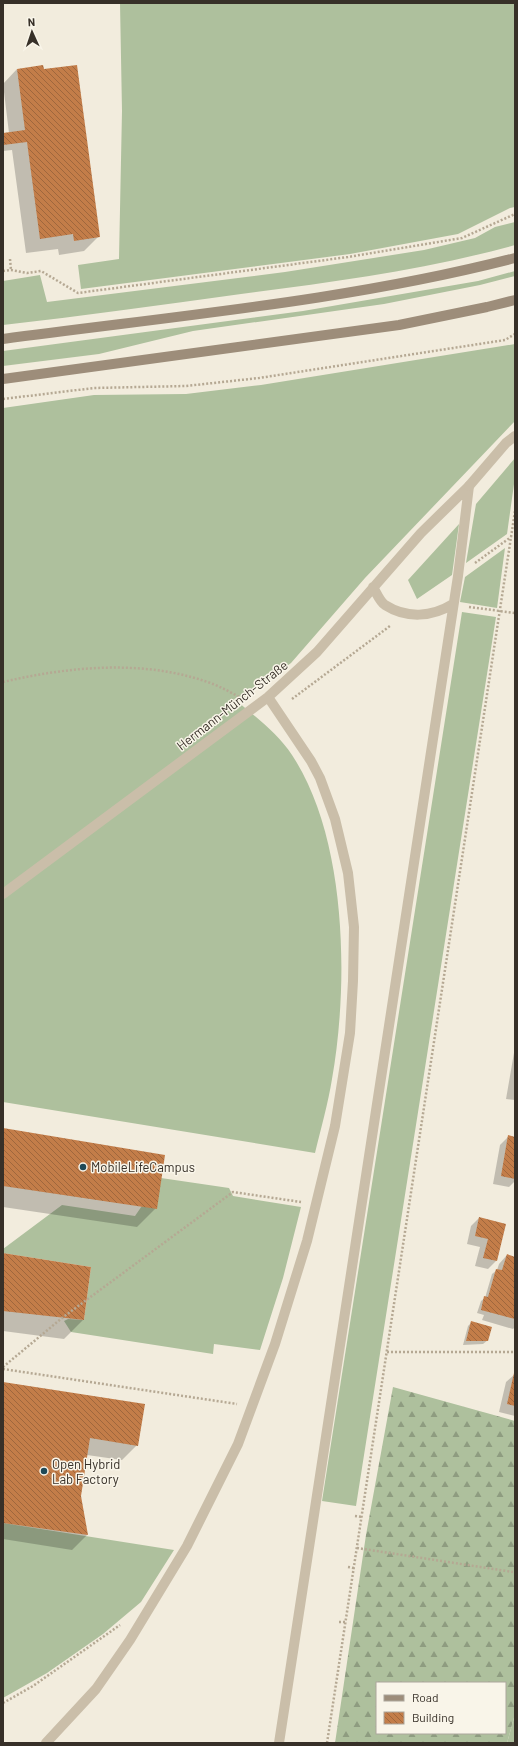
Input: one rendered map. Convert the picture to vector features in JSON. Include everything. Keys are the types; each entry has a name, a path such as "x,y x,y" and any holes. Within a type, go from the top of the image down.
{"main road":[{"path":"3,338 380,288 515,258"},
{"path":"3,379 399,325 515,300"}],"street":[{"name":"Hermann-Münch-Straße","path":"3,894 268,697 317,652 421,533 469,486 506,443 515,436"},
{"path":"279,1743 453,604 469,486"},
{"path":"373,587 384,605 406,614 430,615 442,611 453,604"},
{"path":"46,1743 96,1689 134,1633 187,1546 238,1444 275,1344 307,1241 335,1126 346,1059 353,993 354,927 348,873 335,819 320,778 311,761 268,697"}],"path":[{"path":"3,271 12,270 27,273 41,271 78,294 348,257 462,238 515,214"},
{"path":"10,259 12,270"},
{"path":"3,399 94,388 186,386 259,378 505,340 515,334"},
{"path":"327,1743 515,511"},
{"path":"3,682 26,677 77,670 124,668 159,671 213,684 242,698 254,707"},
{"path":"3,1368 62,1318 233,1192 307,1202"},
{"path":"387,1352 515,1352"},
{"path":"3,1368 233,1404"},
{"path":"355,1516 362,1517"},
{"path":"357,1548 513,1572"},
{"path":"348,1567 354,1568"},
{"path":"3,1703 33,1686 126,1621"},
{"path":"339,1622 346,1622"},
{"path":"333,1675 338,1676"}],"green space":[{"path":"120,3 515,3 515,207 510,208 458,234 350,254 81,289 78,265 119,259 122,111"},
{"path":"515,222 515,245 447,262 310,285 3,325 3,281 40,275 47,302 285,272 424,250 475,238 495,227"},
{"path":"515,271 515,276 480,285 384,304 193,331 99,354 3,366 3,351 303,311 478,281"},
{"path":"515,344 515,421 365,578 291,663 238,702 274,733 292,755 310,789 324,827 333,869 339,912 341,1000 332,1079 315,1153 3,1102 3,408 94,395 186,394 261,385"},
{"path":"515,458 515,477 507,534 466,563 476,504"},
{"path":"459,524 452,575 417,599 408,580"},
{"path":"505,548 497,608 460,602 465,577"},
{"path":"462,612 496,617 356,1506 322,1501"},
{"path":"161,1178 229,1188 233,1196 301,1207 283,1278 260,1350 214,1344 213,1354 71,1332 64,1321 68,1319 84,1320 91,1267 3,1253 3,1249 62,1205 135,1216"},
{"path":"393,1387 515,1421 515,1714 507,1743 335,1743 366,1535"},
{"path":"3,1523 174,1550 141,1602 103,1634 47,1673 3,1698"},
{"path":"515,1714 515,1743 507,1743"}],"building":[{"path":"43,65 44,69 77,65 100,237 74,241 73,234 40,239 27,142 3,145 3,133 25,130 17,69"},
{"name":"MobileLifeCampus","path":"3,1128 165,1155 157,1209 3,1186"},
{"path":"508,1135 515,1137 515,1179 501,1176"},
{"path":"479,1217 506,1224 497,1261 483,1258 488,1239 475,1236"},
{"path":"3,1253 91,1267 84,1320 3,1311"},
{"path":"507,1254 515,1257 515,1319 481,1310 484,1296 488,1297 496,1269 502,1270"},
{"path":"471,1321 492,1327 488,1341 466,1341"},
{"path":"515,1373 515,1406 507,1404"},
{"name":"Open Hybrid Lab Factory","path":"3,1382 145,1404 138,1446 90,1438 81,1496 88,1535 3,1523"}],"place":[{"name":"MobileLifeCampus","path":"83,1167"},
{"name":"Open Hybrid Lab Factory","path":"44,1471"}]}
